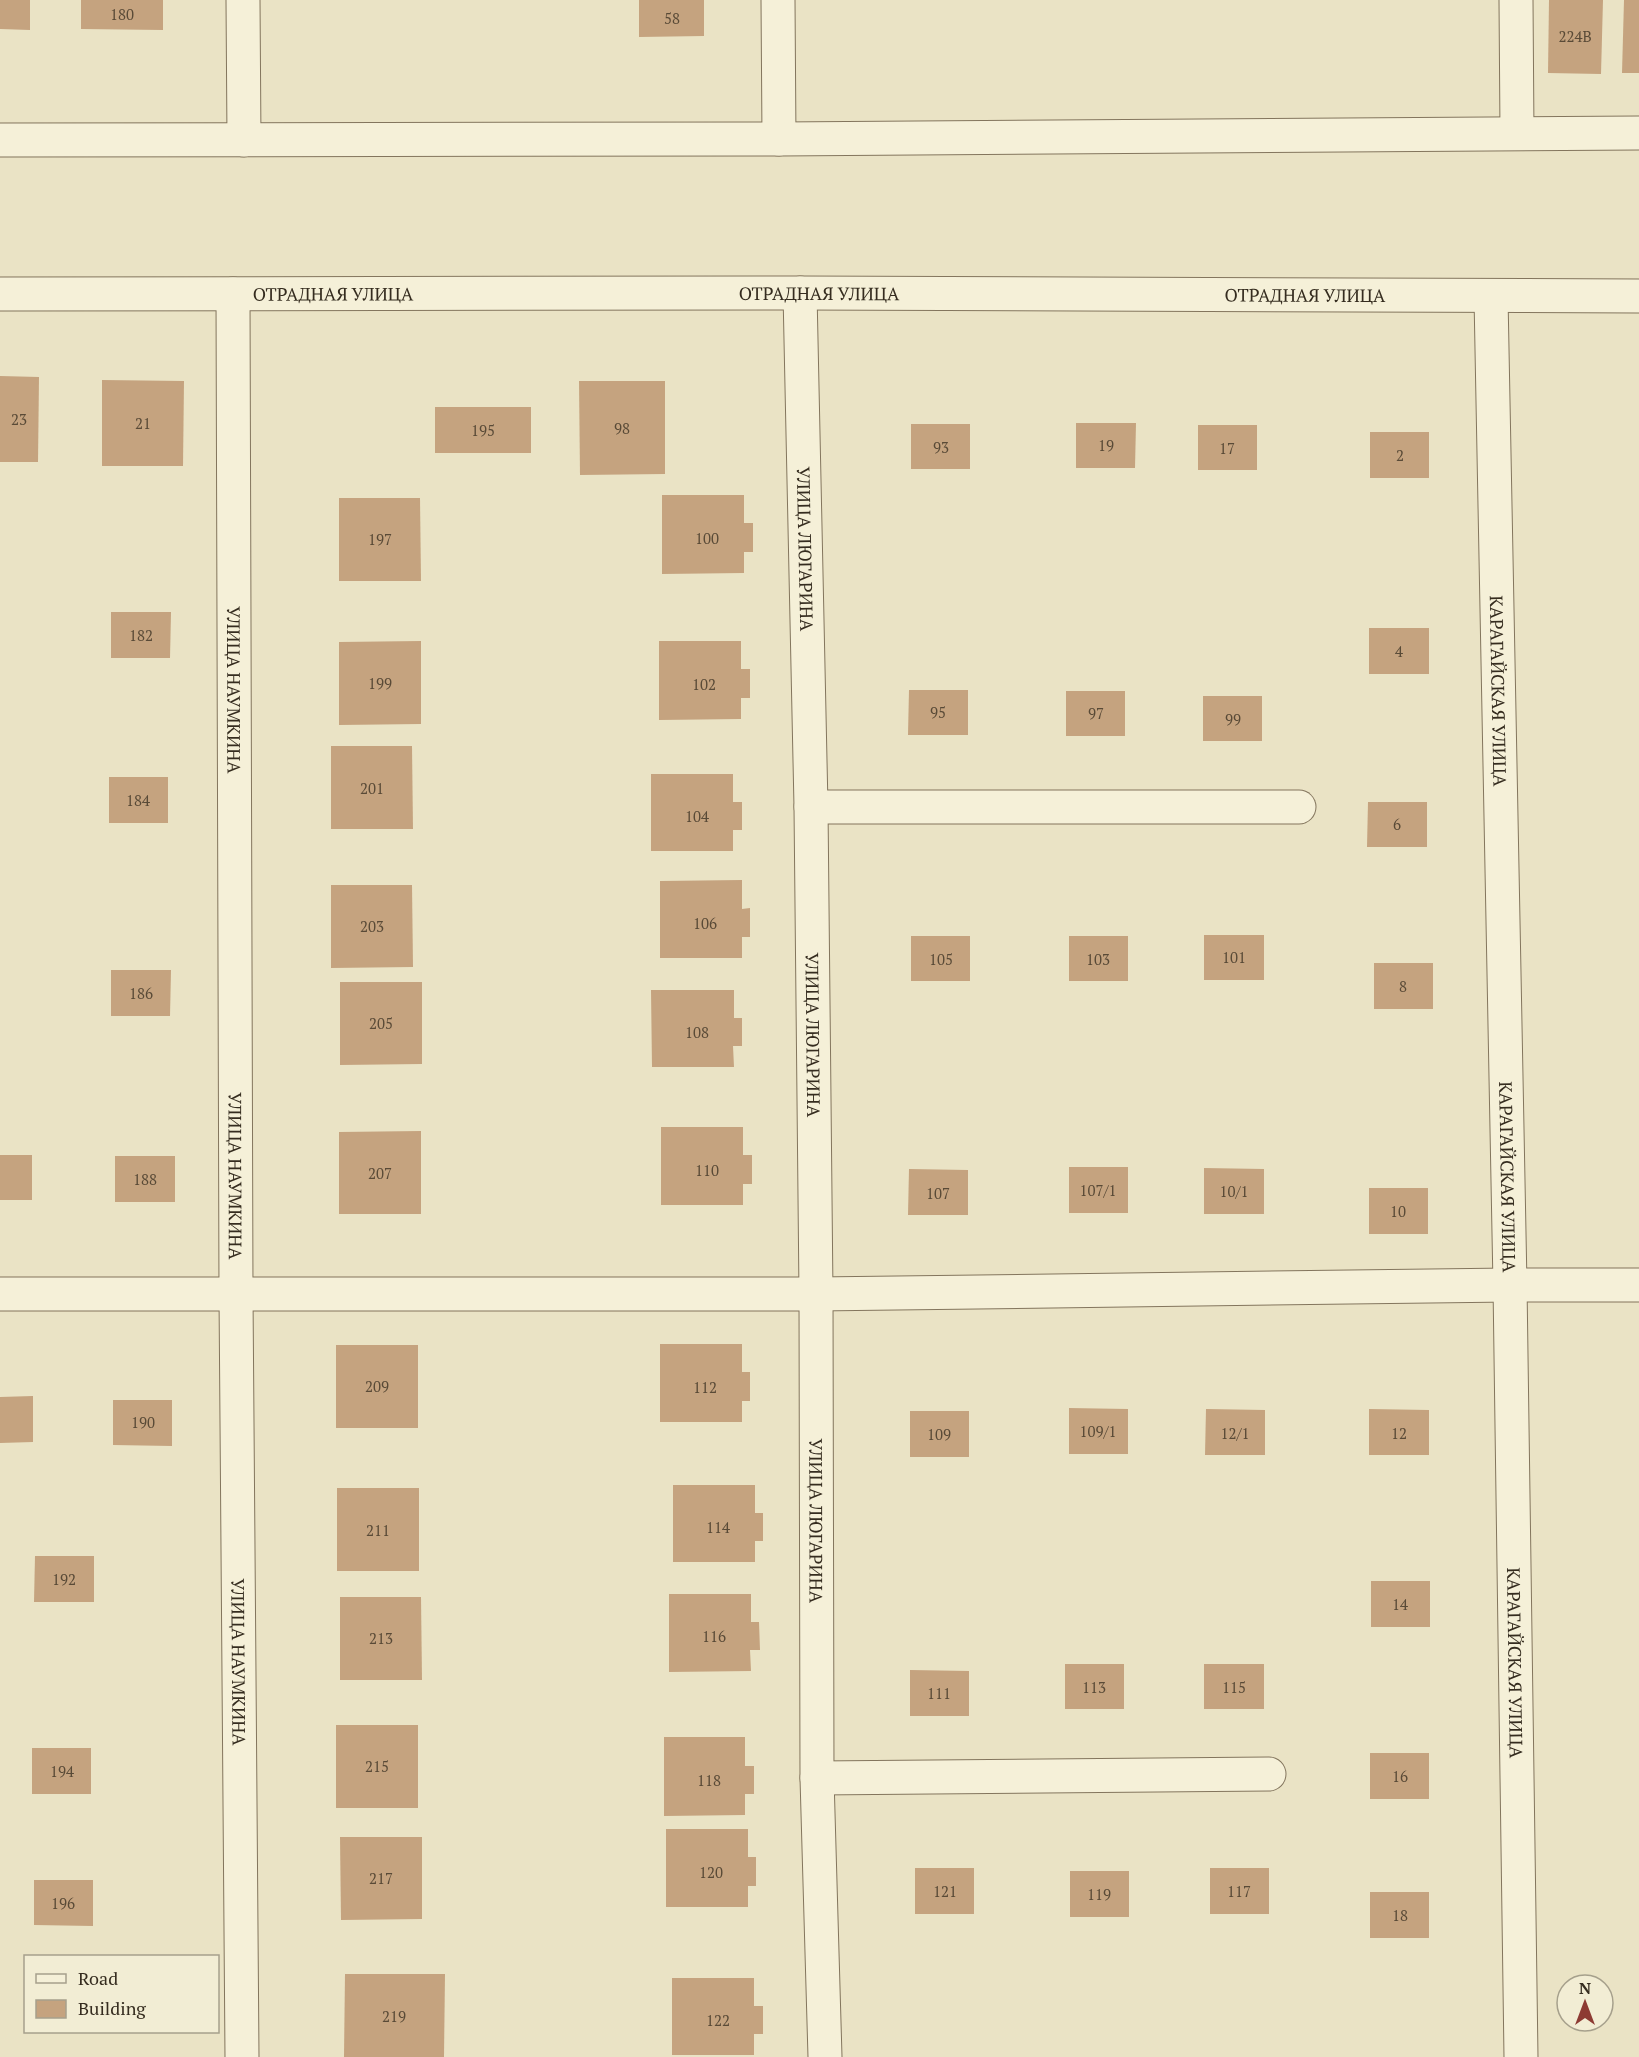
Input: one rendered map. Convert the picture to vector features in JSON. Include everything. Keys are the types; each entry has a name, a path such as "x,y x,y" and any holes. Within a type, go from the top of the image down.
{"street":[{"path":"243,0 244,140"},
{"path":"778,0 779,138"},
{"path":"1516,0 1517,133"},
{"path":"0,140 1639,133"},
{"name":"ОТРАДНАЯ УЛИЦА","path":"0,294 800,293 1639,296"},
{"name":"УЛИЦА ЛЮГАРИНА","path":"800,293 811,807 816,1294 817,1778 825,2057"},
{"name":"УЛИЦА НАУМКИНА","path":"233,294 236,1295 242,2057"},
{"name":"КАРАГАЙСКАЯ УЛИЦА","path":"1491,297 1510,1285 1521,2057"},
{"path":"811,807 1299,807"},
{"path":"0,1294 816,1294 1639,1285"},
{"path":"817,1778 1269,1774"}],"building":[{"path":"0,0 30,0 30,30 0,29"},
{"path":"81,0 163,0 163,30 81,29"},
{"path":"639,0 704,0 704,36 639,37"},
{"path":"1549,0 1603,0 1601,74 1548,73"},
{"path":"1624,0 1639,0 1639,73 1622,73"},
{"path":"0,376 39,377 38,462 0,462"},
{"path":"102,380 184,381 183,466 102,466"},
{"path":"579,381 665,381 665,474 580,475"},
{"path":"435,407 531,407 531,453 435,453"},
{"path":"1076,423 1136,423 1135,468 1076,468"},
{"path":"911,424 970,424 970,469 911,469"},
{"path":"1198,425 1257,425 1257,470 1198,470"},
{"path":"1370,432 1429,432 1429,478 1370,478"},
{"path":"662,495 744,495 744,523 753,523 753,552 744,552 744,573 662,574"},
{"path":"339,498 420,498 421,581 339,581"},
{"path":"111,612 171,612 170,658 111,658"},
{"path":"1369,628 1429,628 1429,674 1369,674"},
{"path":"421,641 421,724 339,725 339,642"},
{"path":"659,641 741,641 741,669 750,669 750,698 741,698 741,719 659,720"},
{"path":"909,690 968,690 968,735 908,735"},
{"path":"1066,691 1125,691 1125,736 1066,736"},
{"path":"1203,696 1262,696 1262,741 1203,741"},
{"path":"331,746 412,746 413,829 331,829"},
{"path":"651,774 733,774 733,802 742,802 742,830 733,830 733,851 651,851"},
{"path":"109,777 168,777 168,823 109,823"},
{"path":"1368,802 1427,802 1427,847 1367,847"},
{"path":"742,880 742,909 750,908 750,937 742,937 742,958 660,958 660,881"},
{"path":"331,885 412,885 413,967 331,968"},
{"path":"1204,935 1264,935 1264,980 1204,980"},
{"path":"911,936 970,936 970,981 911,981"},
{"path":"1069,936 1128,936 1128,981 1069,981"},
{"path":"1374,963 1433,963 1433,1009 1374,1009"},
{"path":"111,970 171,970 170,1016 111,1016"},
{"path":"340,982 422,982 422,1064 340,1065"},
{"path":"651,990 734,990 734,1018 742,1018 742,1046 733,1046 734,1067 652,1067"},
{"path":"661,1127 743,1127 743,1155 752,1155 752,1184 743,1184 743,1205 661,1205"},
{"path":"421,1131 421,1214 339,1214 339,1132"},
{"path":"0,1155 32,1155 32,1200 0,1200"},
{"path":"115,1156 175,1156 175,1202 115,1202"},
{"path":"1069,1167 1128,1167 1128,1213 1069,1213"},
{"path":"1204,1168 1264,1169 1264,1214 1204,1214"},
{"path":"909,1169 968,1170 968,1215 908,1215"},
{"path":"1369,1188 1428,1188 1428,1234 1369,1234"},
{"path":"660,1344 742,1344 742,1372 750,1372 750,1401 742,1401 742,1422 660,1422"},
{"path":"336,1345 418,1345 418,1428 336,1428"},
{"path":"33,1396 33,1442 0,1443 0,1397"},
{"path":"113,1400 172,1400 172,1446 113,1445"},
{"path":"1069,1408 1128,1409 1128,1454 1069,1454"},
{"path":"1206,1409 1265,1410 1265,1455 1205,1455"},
{"path":"1369,1409 1429,1410 1429,1455 1369,1455"},
{"path":"910,1411 969,1411 969,1457 910,1457"},
{"path":"673,1485 755,1485 755,1513 763,1513 763,1541 755,1541 755,1562 673,1562"},
{"path":"337,1488 419,1488 419,1571 337,1571"},
{"path":"35,1556 94,1556 94,1602 34,1602"},
{"path":"1371,1581 1430,1581 1430,1627 1371,1627"},
{"path":"669,1594 751,1594 751,1622 759,1622 760,1650 750,1650 751,1671 669,1672"},
{"path":"340,1597 421,1597 422,1680 340,1680"},
{"path":"1065,1664 1124,1664 1124,1709 1065,1709"},
{"path":"1204,1664 1264,1664 1264,1709 1204,1709"},
{"path":"910,1670 969,1671 969,1716 910,1716"},
{"path":"336,1725 418,1725 418,1808 336,1808"},
{"path":"664,1737 745,1737 745,1766 754,1766 754,1794 745,1794 745,1815 664,1816"},
{"path":"32,1748 91,1748 91,1794 32,1794"},
{"path":"1370,1753 1429,1753 1429,1799 1370,1799"},
{"path":"666,1829 748,1829 748,1857 756,1857 756,1886 748,1886 748,1907 666,1907"},
{"path":"340,1837 422,1837 422,1919 341,1920"},
{"path":"915,1868 974,1868 974,1914 915,1914"},
{"path":"1210,1868 1269,1868 1269,1914 1210,1914"},
{"path":"1070,1871 1129,1871 1129,1917 1070,1917"},
{"path":"34,1880 93,1880 93,1926 34,1925"},
{"path":"1370,1892 1429,1892 1429,1938 1370,1938"},
{"path":"345,1974 445,1974 444,2057 344,2057"},
{"path":"672,1978 754,1978 754,2006 763,2006 763,2034 754,2034 754,2055 672,2055"}]}
